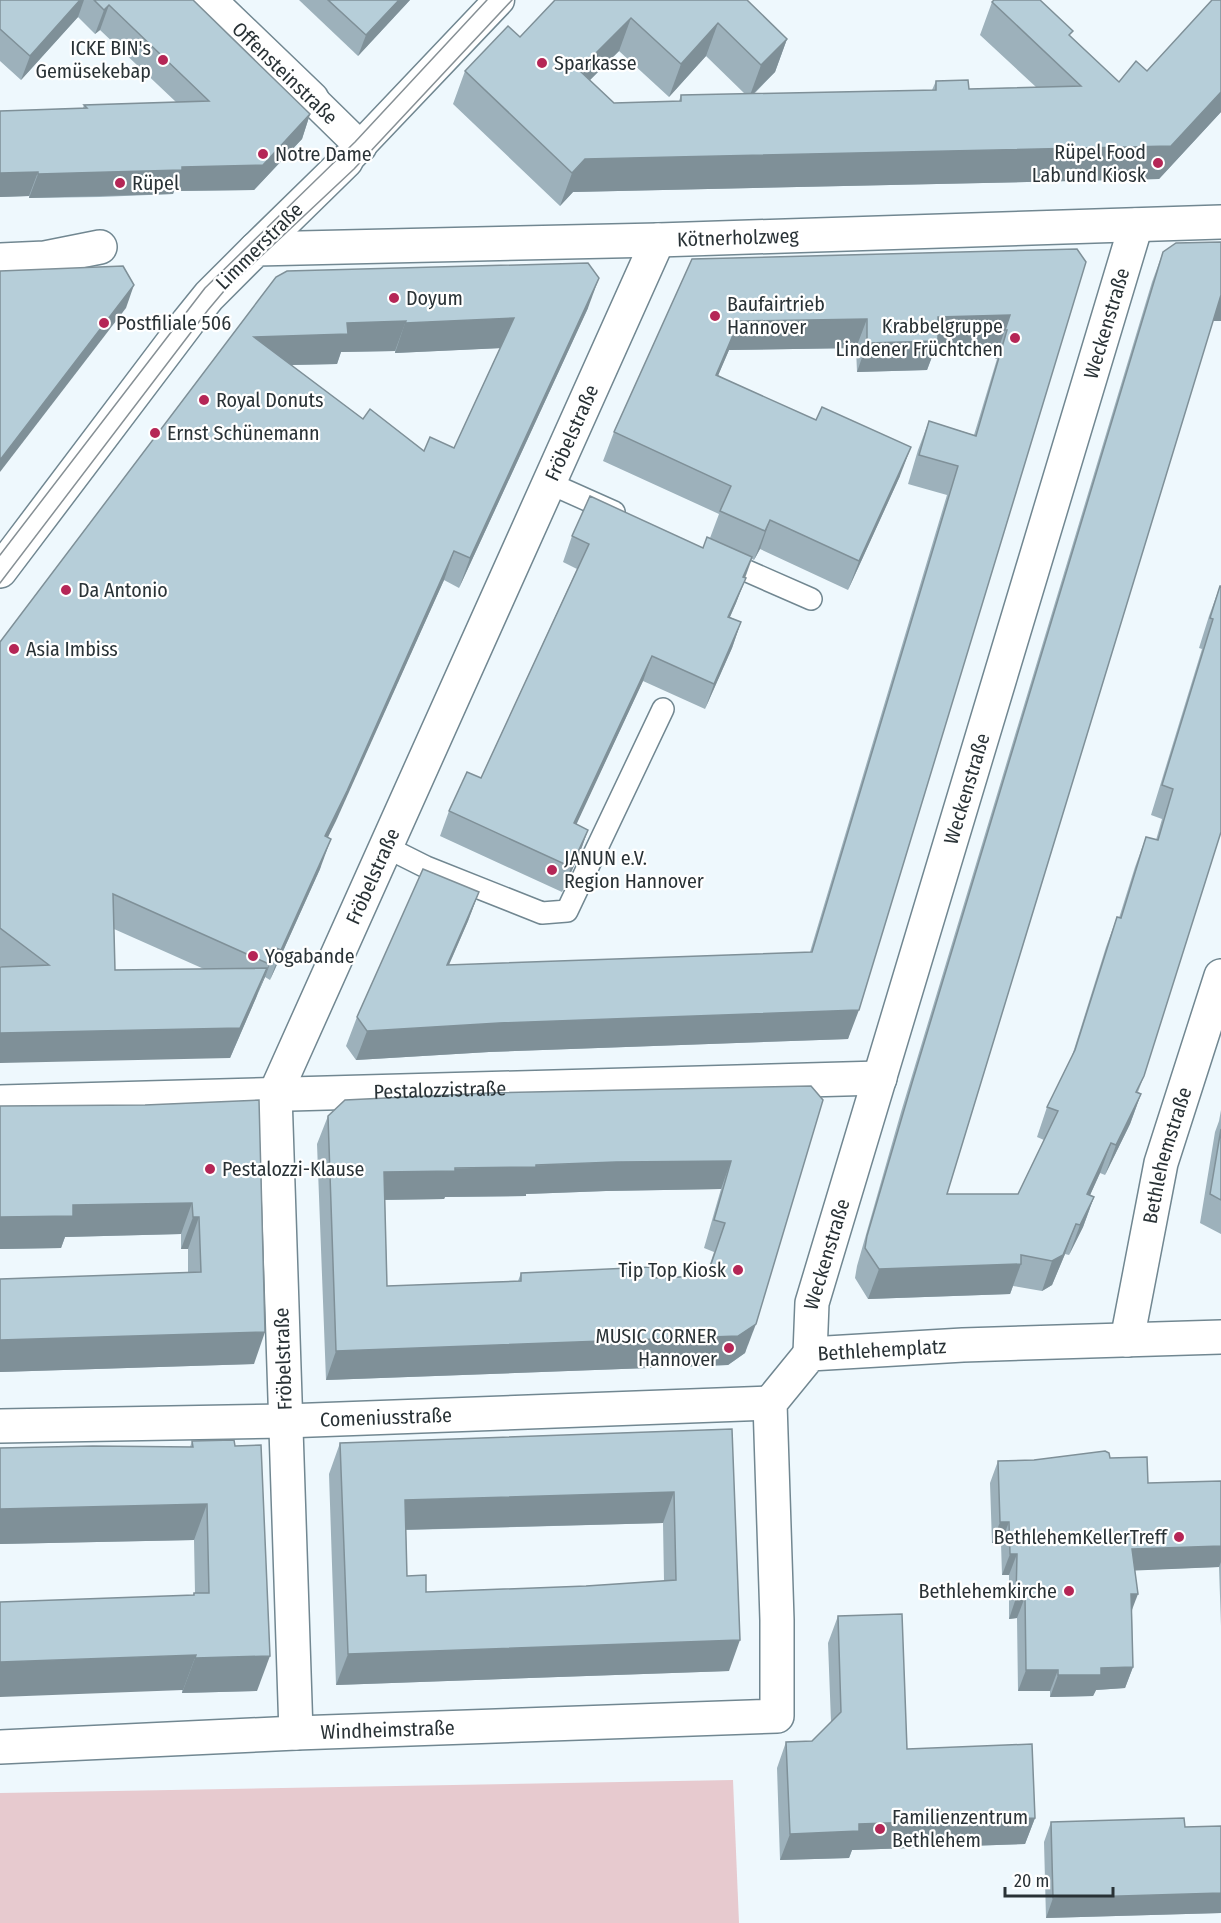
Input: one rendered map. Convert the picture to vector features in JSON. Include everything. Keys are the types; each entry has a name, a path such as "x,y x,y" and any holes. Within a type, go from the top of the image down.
{"street":[{"name":"Offensteinstraße","path":"209,0 312,99 353,154"},
{"name":"Limmerstraße","path":"0,571 209,296 353,154 499,0"},
{"name":"Kötnerholzweg","path":"256,249 658,240 1221,222"},
{"name":"Weckenstraße","path":"810,1354 812,1303 1136,225"},
{"name":"Fröbelstraße","path":"296,1732 275,1094 658,240"},
{"path":"0,260 45,258 100,247"},
{"name":"Bethlehemstraße","path":"1127,1340 1161,1163 1221,976"},
{"name":"Pestalozzistraße","path":"0,1102 880,1078"},
{"name":"Bethlehemplatz","path":"770,1403 810,1354 963,1345 1221,1337"},
{"name":"Comeniusstraße","path":"0,1426 285,1421 770,1403"},
{"name":"Windheimstraße","path":"0,1747 296,1732 777,1716 777,1620 770,1403"}],"lane":[{"path":"549,483 631,520"},
{"path":"706,554 741,561 811,599"},
{"path":"386,847 426,867 542,913 567,911 663,709"}],"shaded area":[{"path":"733,1780 739,1923 0,1923 0,1793"}],"building":[{"path":"0,0 80,0 30,56 0,29"},
{"path":"94,0 193,0 310,114 263,165 182,167 182,170 0,173 0,111 87,108 84,105 209,101 109,5 104,10"},
{"path":"328,0 399,0 366,35"},
{"path":"555,0 747,0 787,39 761,65 718,23 681,64 631,18 579,70 614,103 681,101 681,95 936,90 936,81 968,80 969,89 1081,86 992,2 994,0 1040,0 1073,31 1069,35 1119,82 1136,61 1147,71 1212,0 1221,0 1221,92 1171,146 585,159 572,173 465,71 508,26 520,37"},
{"path":"1221,242 1221,295 947,1194 1018,1194 1058,1111 1047,1107 1075,1050 1117,917 1121,918 1146,837 1158,840 1173,789 1162,785 1221,586 1221,832 1144,1076 1136,1092 1141,1094 1116,1145 1111,1143 1087,1194 1094,1197 1080,1225 1076,1224 1063,1255 1052,1261 1021,1255 1021,1264 879,1269 865,1248 867,1236 1163,252 1176,243"},
{"path":"1077,249 1086,262 859,1010 499,1023 367,1031 357,1017 423,869 479,892 447,965 812,952 958,466 919,455 929,421 976,436 1010,315 938,317 938,341 867,343 867,319 739,321 716,375 816,420 822,407 911,447 859,561 770,520 765,531 720,511 731,486 614,432 692,259"},
{"path":"588,263 599,278 470,558 454,551 325,836 331,839 281,950 276,948 269,964 113,894 115,970 267,968 240,1028 0,1033 0,967 49,965 0,928 0,642 276,277 287,271","holes":["514,318 454,448 430,437 424,451 370,409 363,419 254,337 348,334 347,323"]},
{"path":"123,266 134,285 0,460 0,271"},
{"path":"590,496 703,548 707,537 752,557 743,577 746,578 728,617 741,622 714,684 652,656 574,823 588,830 571,867 449,811 467,772 481,778 589,544 572,536"},
{"path":"811,1086 823,1100 756,1324 738,1336 336,1351 328,1116 345,1100 489,1093","holes":["731,1161 714,1220 725,1223 707,1276 651,1278 651,1267 521,1273 521,1281 387,1286 384,1172 455,1171 455,1168 536,1167 536,1165 616,1162"]},
{"path":"259,1100 265,1332 0,1340 0,1279 201,1272 199,1217 193,1217 192,1203 73,1205 73,1216 0,1217 0,1106 145,1105"},
{"path":"1221,1129 1221,1200 1210,1194"},
{"path":"732,1429 740,1640 348,1654 340,1443","holes":["674,1492 676,1580 426,1592 426,1575 407,1576 405,1500"]},
{"path":"234,1440 235,1446 261,1445 270,1656 195,1658 196,1655 0,1662 0,1602 209,1593 207,1504 0,1509 0,1448 193,1447 192,1441"},
{"name":"Bethlehemkirche","path":"1105,1451 1109,1453 1110,1458 1147,1457 1148,1483 1221,1481 1221,1546 1132,1549 1138,1594 1131,1594 1133,1667 1101,1668 1101,1675 1058,1675 1058,1670 1026,1670 1025,1597 1016,1598 1017,1554 1010,1554 1009,1522 1000,1522 998,1461 1034,1460"},
{"path":"902,1614 907,1749 1032,1744 1035,1818 859,1824 859,1831 790,1834 786,1742 812,1741 841,1712 838,1616"},
{"path":"1184,1818 1185,1827 1221,1826 1221,1893 1053,1898 1051,1822"}],"tram line":[{"path":"0,555 205,288 355,142 487,0"},
{"path":"0,583 224,291 354,169 512,0"}],"place":[{"name":"ICKE BIN's Gemüsekebap","path":"163,60"},
{"name":"Sparkasse","path":"542,63"},
{"name":"Notre Dame","path":"263,154"},
{"name":"Rüpel Food Lab und Kiosk","path":"1158,163"},
{"name":"Rüpel","path":"120,183"},
{"name":"Doyum","path":"394,298"},
{"name":"Baufairtrieb Hannover","path":"715,316"},
{"name":"Postfiliale 506","path":"104,323"},
{"name":"Krabbelgruppe Lindener Früchtchen","path":"1015,338"},
{"name":"Royal Donuts","path":"204,400"},
{"name":"Ernst Schünemann","path":"155,433"},
{"name":"Da Antonio","path":"66,590"},
{"name":"Asia Imbiss","path":"14,649"},
{"name":"JANUN e.V. Region Hannover","path":"552,870"},
{"name":"Yogabande","path":"253,956"},
{"name":"Pestalozzi-Klause","path":"210,1169"},
{"name":"Tip Top Kiosk","path":"738,1270"},
{"name":"MUSIC CORNER Hannover","path":"729,1348"},
{"name":"BethlehemKellerTreff","path":"1179,1537"},
{"name":"Bethlehemkirche","path":"1069,1591"},
{"name":"Familienzentrum Bethlehem","path":"880,1829"}]}
